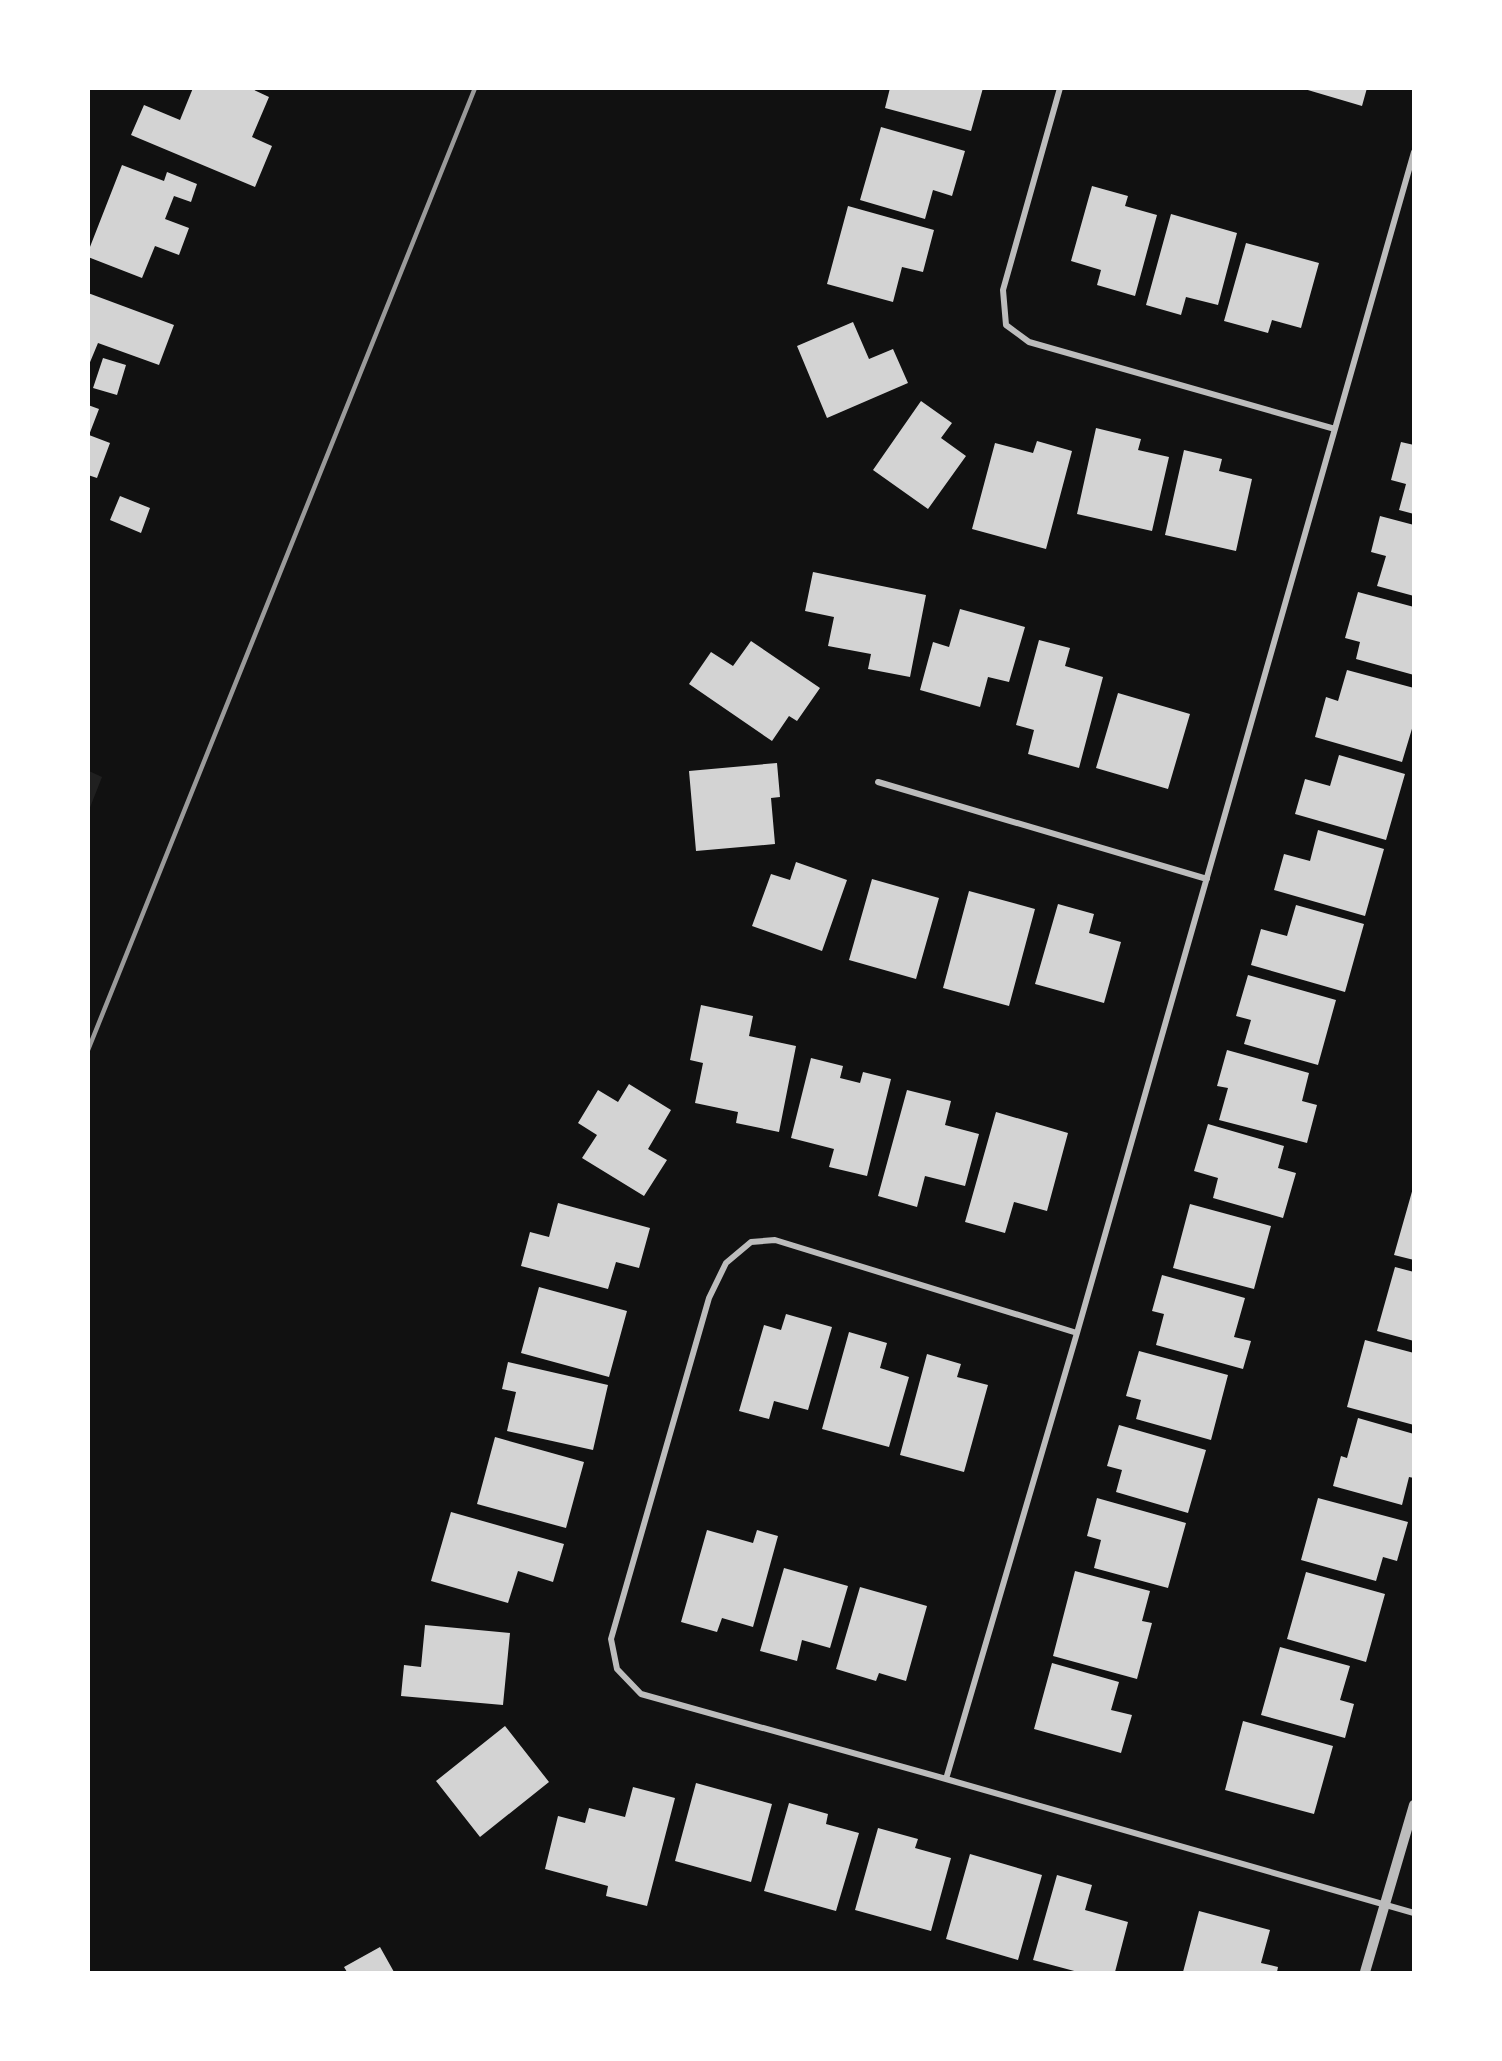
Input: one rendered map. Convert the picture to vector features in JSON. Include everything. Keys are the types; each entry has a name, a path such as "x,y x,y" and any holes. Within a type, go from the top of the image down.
{"street":[{"path":"1060,88 1003,290 1006,324 1029,342 1335,429"},
{"path":"946,1779 1077,1333 1413,152"},
{"path":"878,782 1207,879"},
{"path":"1077,1333 776,1240 750,1242 726,1263 709,1298 693,1349 611,1639 617,1669 641,1694 1413,1913"},
{"path":"1365,1972 1413,1805"}],"shaded area":[{"path":"89,771 102,777 89,810"}],"building":[{"path":"193,88 250,88 269,97 252,137 272,146 255,187 131,135 144,105 180,120"},
{"path":"890,88 983,88 971,131 885,108"},
{"path":"1301,88 1367,88 1362,106"},
{"path":"881,127 965,151 952,196 933,190 925,219 860,200"},
{"path":"122,165 164,181 167,172 197,184 191,202 174,196 165,219 189,228 179,255 155,246 142,278 88,257"},
{"path":"1092,186 1128,196 1125,206 1157,215 1135,296 1097,285 1101,270 1071,261"},
{"path":"848,206 934,230 923,272 902,267 893,302 827,284"},
{"path":"1171,214 1237,233 1218,305 1186,297 1181,315 1146,305"},
{"path":"1246,243 1319,263 1301,328 1272,320 1268,333 1224,321"},
{"path":"88,293 174,325 159,365 98,343 88,367"},
{"path":"853,322 869,359 893,349 908,383 827,418 797,346"},
{"path":"103,358 126,365 117,395 93,388"},
{"path":"921,401 952,423 941,438 966,456 928,509 873,470"},
{"path":"88,405 99,409 89,435 110,443 97,478 88,475"},
{"path":"1096,428 1141,439 1138,450 1169,457 1152,531 1077,514"},
{"path":"1037,441 1072,451 1046,549 972,529 995,443 1033,453"},
{"path":"1401,442 1414,445 1414,514 1399,510 1406,484 1391,480"},
{"path":"1184,450 1222,459 1219,471 1252,479 1236,551 1165,535"},
{"path":"120,496 150,508 141,533 110,520"},
{"path":"1380,516 1414,525 1414,596 1377,586 1386,556 1371,552"},
{"path":"813,572 926,595 910,677 868,669 871,654 828,646 834,617 805,611"},
{"path":"1358,592 1414,607 1414,675 1356,659 1360,642 1345,638"},
{"path":"960,609 1025,627 1009,682 988,677 980,707 920,690 933,642 949,647"},
{"path":"1039,640 1070,648 1065,666 1103,677 1079,768 1028,754 1034,730 1016,725"},
{"path":"751,641 820,688 797,721 789,716 772,741 689,684 711,652 733,666"},
{"path":"1347,670 1414,688 1414,722 1402,762 1315,737 1326,697 1338,701"},
{"path":"1118,693 1190,714 1168,789 1096,768"},
{"path":"1339,755 1405,774 1386,840 1295,814 1305,779 1330,786"},
{"path":"777,763 780,797 771,798 775,844 696,851 689,771"},
{"path":"1318,830 1384,849 1365,916 1274,890 1284,854 1310,861"},
{"path":"796,862 847,880 822,951 752,926 771,874 790,880"},
{"path":"872,879 939,898 916,979 849,960"},
{"path":"969,891 1035,909 1009,1006 943,988"},
{"path":"1058,904 1094,914 1089,933 1121,942 1104,1003 1035,984"},
{"path":"1296,905 1364,924 1345,992 1251,965 1261,929 1287,936"},
{"path":"1248,975 1336,1000 1318,1065 1244,1044 1251,1020 1236,1016"},
{"path":"701,1005 753,1016 749,1036 796,1046 779,1132 736,1123 738,1112 695,1103 703,1063 690,1060"},
{"path":"1227,1050 1309,1073 1302,1101 1317,1105 1307,1143 1219,1120 1228,1088 1217,1086"},
{"path":"811,1058 843,1066 840,1078 860,1083 863,1072 891,1079 867,1176 829,1167 834,1149 791,1138"},
{"path":"629,1084 671,1110 648,1149 667,1160 644,1196 582,1158 597,1135 578,1123 598,1090 618,1102"},
{"path":"907,1090 951,1101 945,1125 979,1134 965,1186 925,1176 917,1207 878,1196"},
{"path":"996,1112 1068,1133 1047,1211 1014,1202 1005,1233 965,1222"},
{"path":"1208,1124 1284,1146 1278,1168 1296,1173 1283,1218 1213,1198 1218,1178 1194,1171"},
{"path":"1414,1188 1414,1260 1394,1255"},
{"path":"558,1203 650,1228 639,1268 616,1262 608,1289 521,1266 530,1232 549,1237"},
{"path":"1190,1204 1271,1226 1254,1289 1173,1268"},
{"path":"1395,1267 1414,1272 1414,1341 1377,1331"},
{"path":"1162,1275 1245,1298 1234,1337 1251,1341 1243,1369 1156,1345 1164,1314 1152,1311"},
{"path":"539,1287 627,1311 609,1377 521,1353"},
{"path":"786,1314 832,1327 808,1410 774,1401 769,1419 739,1411 764,1325 781,1330"},
{"path":"849,1332 887,1343 880,1368 909,1377 889,1447 822,1429"},
{"path":"1365,1340 1414,1353 1414,1425 1347,1407"},
{"path":"1139,1351 1228,1375 1211,1440 1136,1419 1141,1400 1126,1396"},
{"path":"927,1354 961,1364 957,1377 988,1385 964,1472 900,1455"},
{"path":"508,1362 608,1385 593,1450 507,1431 516,1392 502,1389"},
{"path":"1358,1418 1414,1434 1414,1478 1409,1477 1402,1505 1333,1486 1341,1456 1347,1458"},
{"path":"1119,1425 1206,1450 1188,1513 1116,1492 1122,1470 1107,1466"},
{"path":"495,1437 584,1462 566,1528 477,1504"},
{"path":"1097,1498 1186,1523 1168,1588 1094,1568 1101,1540 1087,1536"},
{"path":"1318,1498 1408,1522 1397,1561 1383,1557 1376,1581 1301,1560"},
{"path":"451,1512 564,1544 553,1582 518,1571 508,1603 431,1581"},
{"path":"707,1530 753,1543 757,1530 778,1536 753,1627 722,1618 717,1632 681,1622"},
{"path":"784,1568 848,1586 830,1648 802,1640 797,1661 760,1651"},
{"path":"1075,1571 1150,1591 1142,1621 1152,1623 1137,1679 1053,1656"},
{"path":"1306,1572 1385,1594 1366,1662 1287,1639"},
{"path":"860,1587 927,1606 906,1681 879,1673 876,1681 836,1669"},
{"path":"425,1625 510,1633 503,1705 401,1696 404,1665 421,1667"},
{"path":"1280,1647 1350,1666 1340,1700 1354,1704 1345,1738 1261,1715"},
{"path":"1052,1663 1119,1682 1111,1710 1132,1715 1121,1753 1034,1729"},
{"path":"1243,1721 1333,1746 1314,1814 1225,1790"},
{"path":"505,1726 549,1782 480,1837 436,1781"},
{"path":"696,1783 772,1804 751,1882 675,1861"},
{"path":"633,1787 675,1798 647,1906 606,1896 608,1886 545,1869 558,1816 585,1823 589,1808 625,1817"},
{"path":"789,1803 828,1814 826,1824 859,1833 836,1911 764,1891"},
{"path":"878,1828 918,1839 915,1848 951,1858 931,1931 855,1910"},
{"path":"970,1854 1042,1875 1018,1960 946,1939"},
{"path":"1057,1875 1092,1885 1085,1910 1128,1922 1115,1972 1078,1972 1033,1960"},
{"path":"1199,1911 1270,1930 1261,1963 1278,1967 1277,1972 1183,1972"},
{"path":"380,1947 394,1972 347,1972 344,1967"}],"railway":[{"path":"88,1050 475,88"}]}
